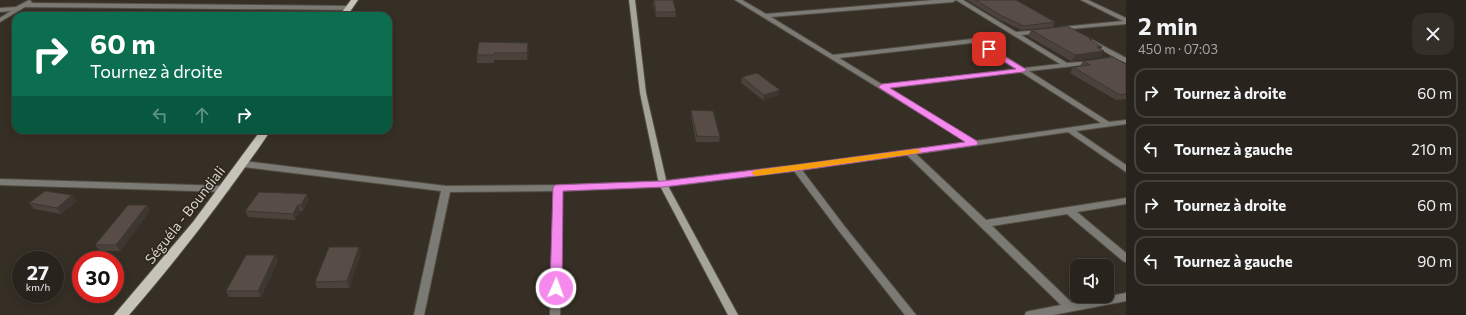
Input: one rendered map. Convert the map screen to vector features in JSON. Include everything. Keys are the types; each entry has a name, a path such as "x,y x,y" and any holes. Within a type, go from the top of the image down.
{"main road":[{"path":"346,12 355,0"},
{"path":"632,0 643,93 663,184 733,315"},
{"name":"Séguéla - Boundiali","path":"121,315 152,281 226,189 263,134"}],"street":[{"path":"14,12 33,0"},
{"path":"738,0 974,143"},
{"path":"765,16 953,0"},
{"path":"959,0 1066,65"},
{"path":"1084,0 1126,21"},
{"path":"25,5 349,8"},
{"path":"0,10 19,9"},
{"path":"0,20 12,13"},
{"path":"1052,30 1126,21"},
{"path":"1067,28 1080,36"},
{"path":"1014,34 1044,31"},
{"path":"1087,39 1123,60"},
{"path":"833,57 972,41 978,42 1107,124"},
{"path":"882,87 1066,65 1123,60"},
{"path":"243,164 446,189 558,188 663,184 796,168 1126,122"},
{"path":"1069,130 1126,169"},
{"path":"909,152 1070,307"},
{"path":"796,168 842,229 912,315"},
{"path":"0,182 226,189"},
{"path":"555,315 558,188"},
{"path":"419,315 446,189"},
{"path":"984,224 1126,201"},
{"path":"1069,210 1126,258"},
{"path":"1030,315 1126,297"}],"building":[{"path":"654,0 673,0 676,12 656,12"},
{"path":"976,0 1016,0 1055,22 1024,26 1000,15"},
{"path":"1067,26 1092,39 1089,39 1102,47 1097,47 1104,51 1075,55 1031,30"},
{"path":"479,42 528,43 527,53 494,53 494,55 477,55"},
{"path":"1113,57 1126,64 1126,94 1120,95 1073,67 1090,65 1083,61"},
{"path":"757,73 780,90 764,95 742,77"},
{"path":"691,110 713,111 720,137 697,136"},
{"path":"45,191 72,195 57,208 29,203"},
{"path":"259,192 307,194 301,205 298,205 293,214 245,211"},
{"path":"128,205 147,205 116,245 95,245"},
{"path":"329,247 359,247 347,281 315,282"},
{"path":"246,255 275,255 258,291 226,291"}],"slow traffic":[{"path":"756,173 916,151"}],"route":[{"path":"556,288 558,188 663,184 796,168 974,143 882,87 1023,70 989,49"}]}
